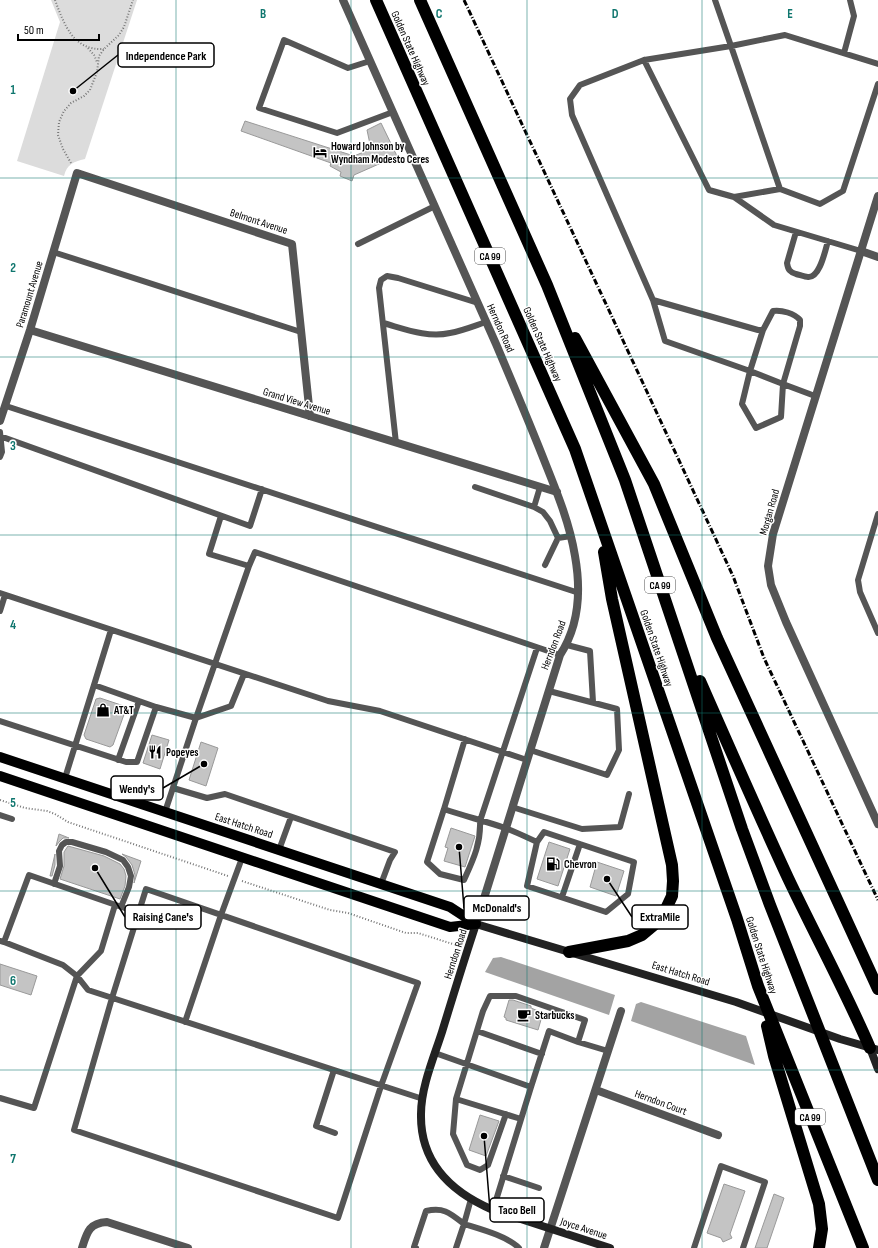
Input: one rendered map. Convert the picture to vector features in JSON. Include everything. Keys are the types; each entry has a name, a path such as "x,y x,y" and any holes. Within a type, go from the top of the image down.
{"highway":[{"name":"Golden State Highway","path":"376,0 575,449 737,919 758,986 863,1248"},
{"name":"Golden State Highway","path":"420,0 547,285 626,480 742,829 770,905 878,1180"},
{"path":"547,285 654,484 717,638 878,989"},
{"path":"569,952 628,941 642,935 654,925 664,913 672,896 673,881 672,866 612,599 598,516"},
{"path":"668,610 743,781 789,879 874,1049"},
{"path":"758,986 774,1056 819,1204 822,1229 819,1248"}],"main road":[{"name":"East Hatch Road","path":"0,757 450,907 476,924 736,1002 840,1039 874,1049"},
{"name":"East Hatch Road","path":"0,776 450,927 476,924"},
{"name":"Herndon Road","path":"476,924 427,1079 421,1113 425,1144 430,1159 438,1172 448,1182 471,1199 493,1210 550,1228"},
{"path":"874,1049 878,1069"},
{"name":"Joyce Avenue","path":"550,1228 610,1248"}],"street":[{"name":"Herndon Road","path":"343,0 526,413 557,492 571,536 576,558 579,593 577,611 567,644 560,655 476,924"},
{"name":"Paramount Avenue","path":"0,421 3,405 30,330 77,173"},
{"name":"Belmont Avenue","path":"77,173 292,244 310,416"},
{"name":"Morgan Road","path":"878,196 773,534 768,566 771,585 786,622 878,824"},
{"path":"861,251 878,257"},
{"name":"Grand View Avenue","path":"30,330 557,492"},
{"path":"544,1248 621,1011"},
{"name":"Herndon Court","path":"596,1090 718,1135"},
{"path":"82,1248 90,1228 96,1224 107,1222 188,1248"}],"lane":[{"path":"715,0 780,189"},
{"path":"844,53 854,16 850,0"},
{"path":"815,396 665,341 652,300 572,115 570,99 580,85 644,60 731,46 785,35 878,64"},
{"path":"370,61 348,68 284,40 259,108 337,133 393,112"},
{"path":"644,60 709,190 734,197 774,225 861,251"},
{"path":"734,197 780,189 820,204 843,191 878,84"},
{"path":"358,244 435,206"},
{"path":"796,232 787,263 788,268 791,272 809,278 815,276 819,271 828,241"},
{"path":"53,252 301,332"},
{"path":"396,443 379,288 381,280 387,276 398,278 478,303"},
{"path":"652,300 758,330 763,330"},
{"path":"779,310 796,316 800,320 800,326 783,384 781,417 756,428 742,404 750,371 763,330 774,312 779,310"},
{"path":"383,323 421,334 436,335 451,333 486,322"},
{"path":"3,405 579,593"},
{"path":"0,432 2,452 0,457"},
{"path":"0,436 250,526 262,489"},
{"path":"475,487 534,507 544,512 550,520 558,538 545,565"},
{"path":"534,507 540,487"},
{"path":"878,514 858,580 860,592 878,632"},
{"path":"221,516 209,554 249,566"},
{"path":"558,538 571,536"},
{"path":"165,812 254,552 560,655"},
{"path":"0,611 3,594 328,701 380,711 527,760"},
{"path":"64,778 111,630"},
{"path":"567,644 590,652 593,702"},
{"path":"465,739 427,862 440,874 464,880 474,858 481,834 480,820 504,752 537,648"},
{"path":"94,685 156,707 196,718 231,706 244,674"},
{"path":"530,750 607,775 619,750 617,709 549,691"},
{"path":"118,760 138,701"},
{"path":"0,721 118,760 137,762 156,707"},
{"path":"174,788 208,798 225,794 395,852 390,860 382,884"},
{"path":"512,807 582,829 620,827 629,794"},
{"path":"444,809 506,829 537,842"},
{"path":"0,815 12,819"},
{"path":"279,850 291,817"},
{"path":"544,832 580,844 634,862 628,894 606,912 527,886 537,842 544,832"},
{"path":"0,1098 34,1108 77,976 101,951 118,906 129,887 131,876 128,867 123,860 106,852 72,842 66,842 62,845 59,851 60,866 54,884"},
{"path":"562,897 580,844"},
{"path":"185,1022 220,915 242,858"},
{"path":"138,913 29,875 2,941 63,965 77,976 88,990 423,1099"},
{"path":"146,889 220,915 418,983 381,1086 338,1218 74,1130 112,998 146,889"},
{"path":"506,1114 488,1165 480,1170 467,1165 453,1134 456,1099 483,1011 490,996 516,996 585,1020 578,1042"},
{"path":"493,1210 549,1031 608,1051"},
{"path":"477,1032 542,1054"},
{"path":"435,1053 531,1087"},
{"path":"334,1070 316,1126 335,1133"},
{"path":"456,1099 521,1119"},
{"path":"694,1248 721,1166 765,1182 743,1248"},
{"path":"503,1176 539,1188"},
{"path":"456,1248 471,1199"},
{"path":"416,1248 414,1248 426,1211 436,1209 448,1212 464,1224 496,1235 519,1248"}],"path":[{"path":"55,0 62,19 70,34 88,48 98,63"},
{"path":"71,163 63,149 58,135 59,122 64,111 71,103 84,96 90,90 97,72 99,56 104,48 120,35 133,0"},
{"path":"88,48 104,48"}],"shaded area":[{"path":"51,0 137,0 85,159 71,164 64,176 17,161 60,22"},
{"path":"501,957 615,995 609,1015 485,972 493,958"},
{"path":"641,1002 746,1036 755,1065 631,1021 636,1004"}],"building":[{"name":"Howard Johnson by Wyndham Modesto Ceres","path":"245,121 354,156 371,149 367,130 381,123 397,156 354,175 352,181 340,176 341,172 330,166 331,163 241,131"},
{"path":"100,698 124,706 126,709 113,745 110,747 86,739 84,735 96,699"},
{"name":"Popeyes","path":"152,735 169,740 160,769 143,763"},
{"path":"201,742 218,748 206,786 189,780"},
{"path":"451,828 475,836 465,867 444,861 448,848 445,847"},
{"path":"59,834 69,838 63,838 56,846"},
{"name":"Chevron","path":"549,842 570,849 558,886 537,879"},
{"path":"68,846 104,856 120,864 124,869 126,876 125,886 120,899 60,879 64,866 64,852"},
{"path":"55,854 55,865 52,876 50,876"},
{"path":"122,854 141,861 134,883 135,875 132,865"},
{"path":"597,862 624,871 616,896 590,887"},
{"path":"0,964 37,976 31,995 0,985"},
{"name":"Starbucks","path":"509,1000 531,1006 531,1008 543,1013 538,1030 506,1020 504,1017"},
{"path":"480,1115 499,1121 486,1156 469,1150"},
{"path":"724,1184 745,1191 730,1234 732,1238 723,1242 721,1238 707,1233"},
{"path":"774,1194 784,1198 767,1248 755,1248"}],"railway":[{"path":"464,0 733,576 764,658 878,900"}],"place":[{"name":"Independence Park","path":"73,91"},
{"name":"Howard Johnson by Wyndham Modesto Ceres","path":"320,152"},
{"name":"AT&T","path":"103,710"},
{"name":"Popeyes","path":"155,752"},
{"name":"Wendy's","path":"204,764"},
{"name":"McDonald's","path":"459,847"},
{"name":"Chevron","path":"553,864"},
{"name":"Raising Cane's","path":"95,868"},
{"name":"ExtraMile","path":"607,879"},
{"name":"Starbucks","path":"524,1015"},
{"name":"Taco Bell","path":"484,1136"}]}
